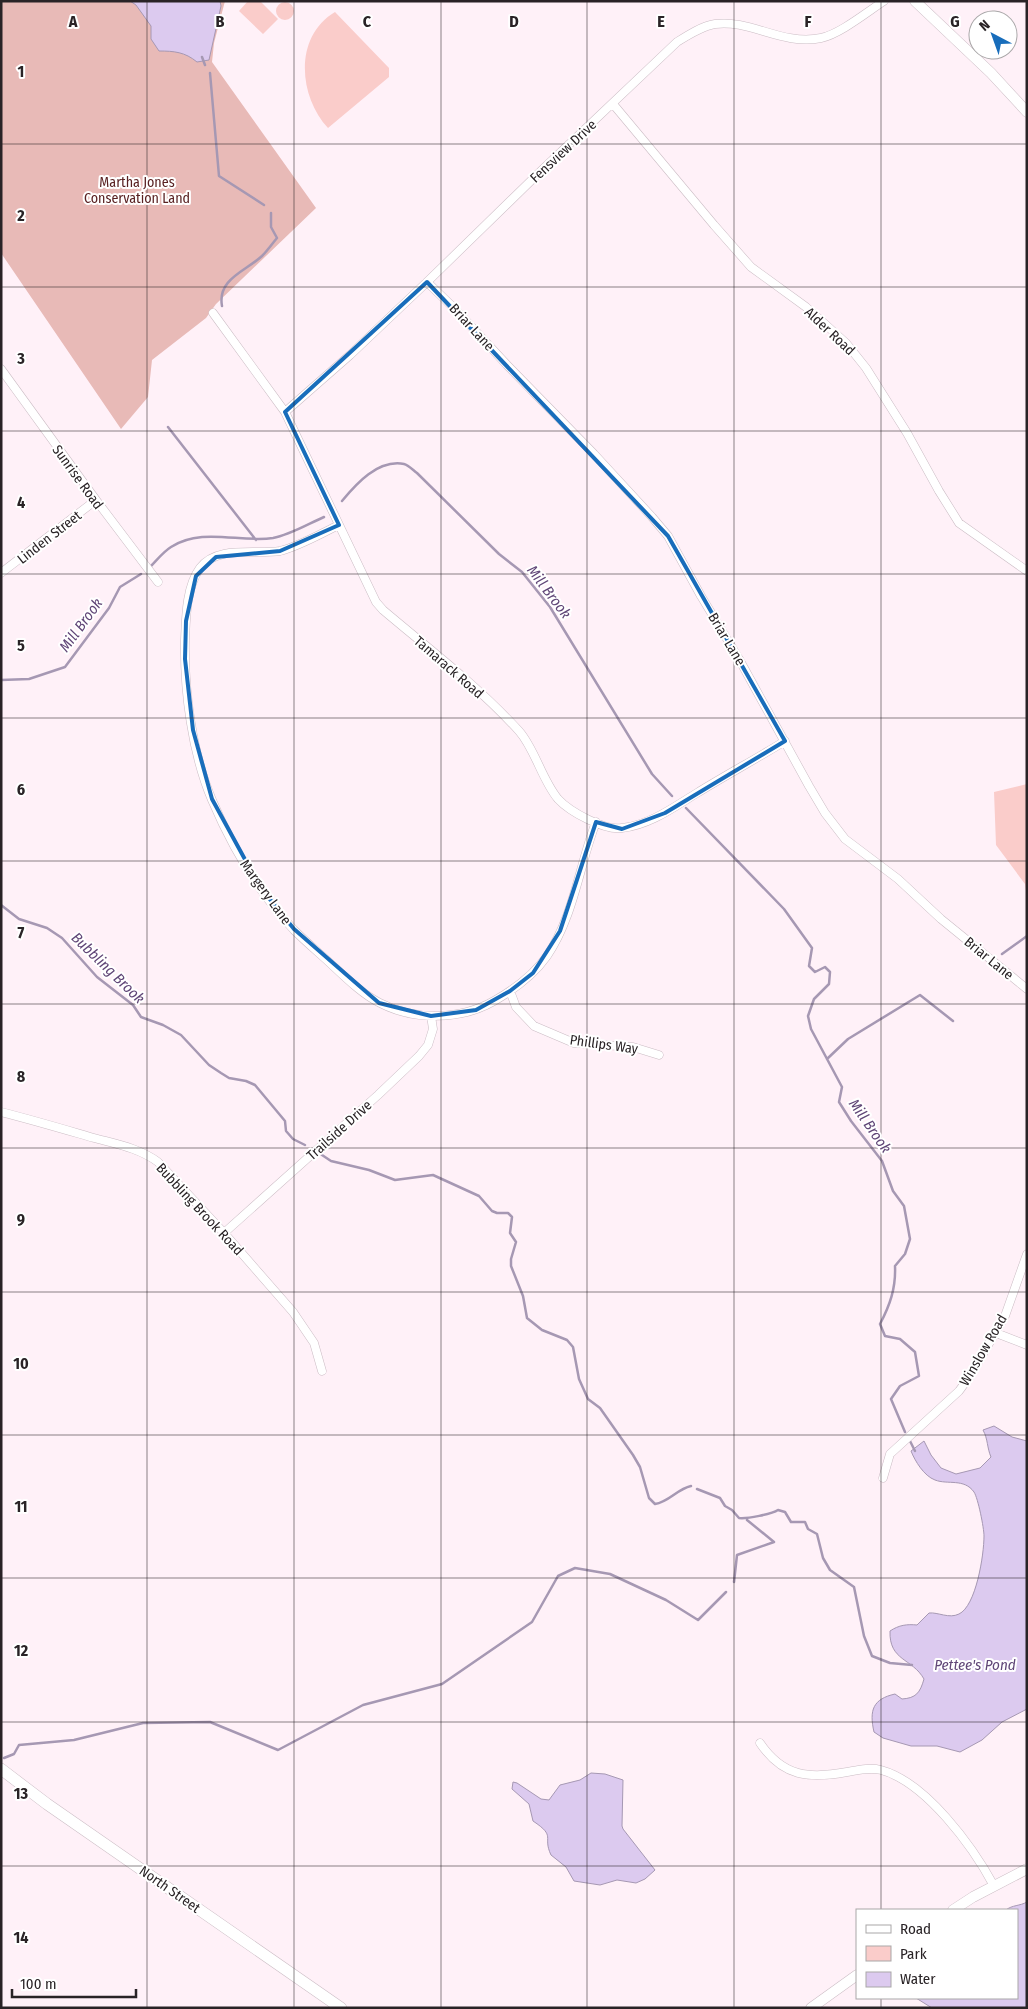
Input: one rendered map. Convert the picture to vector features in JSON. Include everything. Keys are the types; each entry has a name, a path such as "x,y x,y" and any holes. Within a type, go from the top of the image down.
{"main road":[{"name":"North Street","path":"1,1769 47,1804 341,2008"}],"street":[{"name":"Fensview Drive","path":"285,412 427,282 542,168 613,104 677,42 688,34 713,24 729,23 793,39 823,38 884,1"},
{"path":"915,1 991,73 1027,112"},
{"name":"Alder Road","path":"613,104 751,266 806,307 846,343 866,368 907,433 938,491 959,523 1027,571"},
{"name":"Briar Lane","path":"427,282 594,454 668,536 825,813 845,839 898,879 941,919 1027,989"},
{"name":"Tamarack Road","path":"213,313 285,412 380,606 466,679 520,732 558,800 574,812 596,822 608,827 622,829 665,813 785,742"},
{"name":"Sunrise Road","path":"1,369 158,582"},
{"name":"Linden Street","path":"1,573 96,500"},
{"name":"Margery Lane","path":"339,525 300,544 280,551 222,555 209,561 200,568 196,576 190,596 186,621 185,659 193,730 200,766 227,832 260,888 294,929 358,988 379,1003 410,1014 431,1016 476,1010 510,991 533,974 547,956 560,931 578,887 585,849 596,822"},
{"name":"Phillips Way","path":"510,991 516,1007 534,1026 574,1043 633,1047 659,1055"},
{"name":"Trailside Drive","path":"224,1233 419,1056 428,1045 434,1029 431,1016"},
{"name":"Bubbling Brook Road","path":"1,1112 56,1126 147,1154 158,1162 224,1233 293,1312 314,1343 322,1371"},
{"name":"Winslow Road","path":"883,1478 890,1454 958,1391 996,1333 1005,1316 1027,1254"},
{"path":"996,1333 1027,1345"},
{"path":"760,1742 781,1766 804,1775 828,1776 870,1769 881,1770 899,1778 920,1793 949,1820 972,1849 994,1886"},
{"path":"955,1909 1027,1869"},
{"path":"811,2008 856,1976"}],"highlighted area":[{"path":"427,282 668,536 785,741 665,813 622,829 596,822 560,931 533,973 510,991 476,1010 431,1016 379,1003 294,929 260,887 212,799 193,730 185,659 186,621 196,576 216,557 280,551 339,525 285,412"}],"green space":[{"name":"Martha Jones Conservation Land","path":"1,1 225,1 214,43 212,62 316,208 216,304 206,318 152,360 148,397 121,429 1,253"},
{"path":"248,1 260,1 278,19 263,34 239,11"},
{"path":"285,2 291,5 294,11 291,17 285,20 279,17 276,11 279,5"},
{"path":"335,12 389,68 389,77 328,128 318,115 311,100 306,84 305,68 312,36 321,23"},
{"path":"1027,784 1027,897 1025,884 996,845 994,792"}],"water":[{"path":"130,1 220,1 221,6 209,60 197,62 179,53 159,51 151,39 151,26 136,5"},
{"name":"Pettee's Pond","path":"994,1426 1012,1437 1027,1441 1027,1709 1002,1722 982,1740 960,1752 937,1746 911,1746 883,1738 874,1732 872,1717 877,1702 895,1694 902,1699 914,1696 921,1688 924,1679 919,1672 897,1654 893,1648 890,1631 903,1625 917,1625 929,1613 951,1616 959,1614 965,1609 978,1579 984,1544 982,1520 974,1492 961,1483 931,1478 920,1468 911,1451 924,1441 931,1455 941,1468 956,1474 980,1468 991,1457 983,1430"},
{"path":"591,1773 605,1774 623,1780 623,1829 655,1870 645,1879 636,1883 617,1880 600,1885 574,1881 566,1867 551,1855 547,1834 545,1830 533,1821 529,1804 512,1789 513,1782 517,1783 541,1799 549,1800 560,1785 580,1780"},
{"path":"1027,1902 1027,2008 932,2008 918,1999 1018,1999 1018,1909 1008,1909"}],"waterway":[{"path":"202,57 205,65"},
{"path":"210,73 219,176 264,205"},
{"path":"222,306 222,297 228,282 262,256 277,238 271,227 271,213"},
{"path":"168,427 256,540"},
{"name":"Mill Brook","path":"342,501 368,474 385,465 394,463 404,464 417,473 499,554 522,572 550,607 652,774 672,796"},
{"name":"Mill Brook","path":"151,566 168,549 183,541 208,537 248,539 279,537 324,517"},
{"name":"Mill Brook","path":"1,680 29,679 65,667 109,608 120,587 141,574"},
{"name":"Mill Brook","path":"686,808 784,909 812,948 809,966 815,972 825,967 830,972 829,984 814,999 808,1016 811,1029 842,1087 839,1102 882,1161 893,1191 904,1206 910,1239 905,1254 895,1266 892,1296 880,1324 885,1336 900,1339 915,1352 919,1376 900,1386 891,1399 905,1432"},
{"name":"Bubbling Brook","path":"1,905 19,919 47,928 62,938 97,977 133,1005 141,1017 163,1025 181,1035 209,1065 229,1078 246,1081 255,1085 285,1121 286,1131 293,1139 305,1145"},
{"path":"1002,954 1027,936"},
{"path":"827,1059 848,1039 920,995 953,1021"},
{"name":"Bubbling Brook","path":"319,1153 331,1161 369,1170 395,1180 433,1175 479,1196 492,1211 508,1213 512,1217 510,1233 516,1242 511,1266 523,1296 527,1318 542,1330 567,1340 573,1347 579,1379 588,1399 600,1408 633,1455 640,1467 649,1498 655,1504 660,1503 691,1486"},
{"name":"Mill Brook","path":"910,1441 915,1451"},
{"name":"Bubbling Brook","path":"697,1489 720,1498 725,1506 732,1510 739,1518 759,1516 778,1510 785,1512 791,1522 805,1522 808,1529 817,1534 823,1558 830,1570 854,1587 864,1636 872,1656 890,1663 912,1665"},
{"path":"734,1582 737,1555 774,1542 747,1520"},
{"path":"4,1758 14,1754 19,1745 74,1740 143,1723 210,1722 278,1750 363,1705 442,1684 532,1622 558,1576 575,1568 610,1574 666,1600 698,1620 726,1592"}]}
